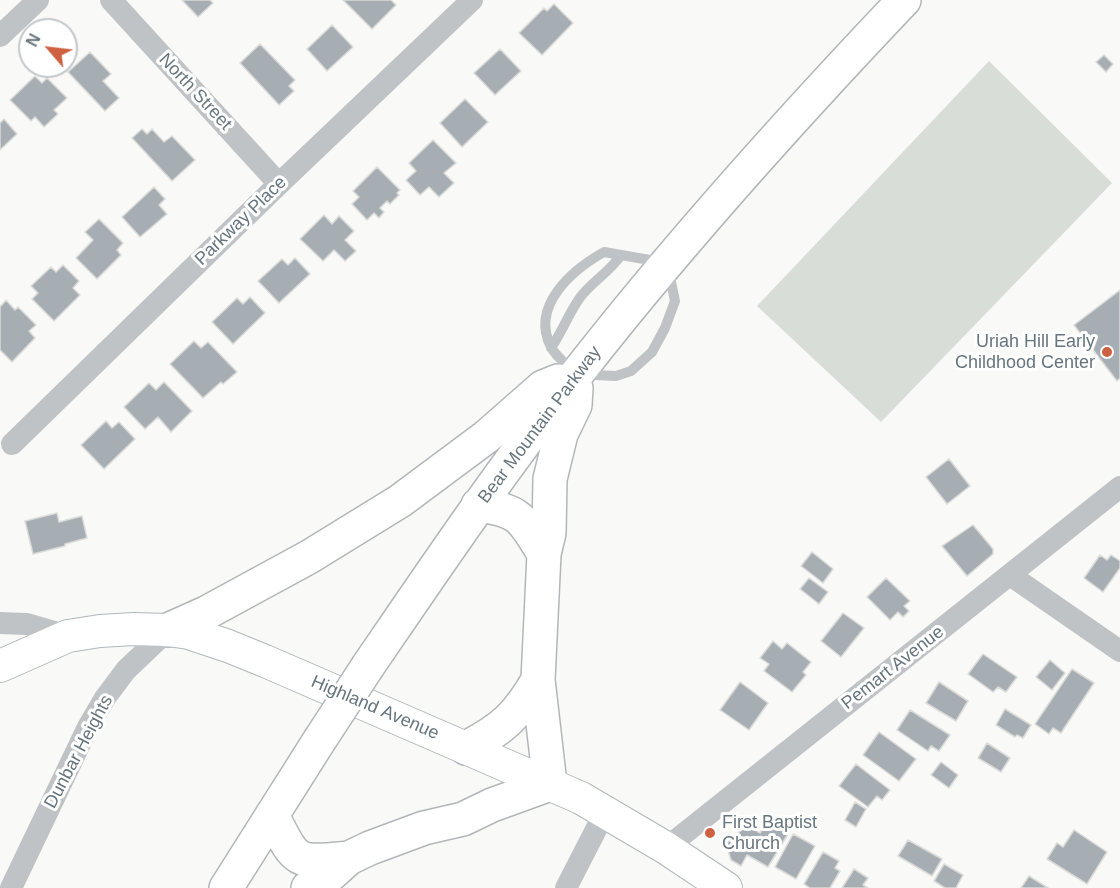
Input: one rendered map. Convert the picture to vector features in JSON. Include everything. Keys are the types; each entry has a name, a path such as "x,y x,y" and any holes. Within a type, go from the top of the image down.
{"highway":[{"name":"Bear Mountain Parkway","path":"226,888 368,666 478,505 576,374 667,263 770,144 904,0"},
{"path":"168,630 206,613 309,557 363,524 446,468 512,416 543,387 576,374 575,405 561,434 550,479 549,533 544,554 538,680 550,783 492,805 463,819 424,828 370,848 349,858 330,875 308,888"},
{"path":"478,505 514,513 530,531 544,554"},
{"path":"466,747 485,738 510,720 519,711 538,680"},
{"path":"272,815 286,844 299,858 319,861 349,858"}],"street":[{"path":"0,36 38,0"},
{"name":"North Street","path":"111,0 279,184"},
{"name":"Parkway Place","path":"12,444 472,0"},
{"name":"Pemart Avenue","path":"666,848 1120,488"},
{"path":"1010,575 1120,651"},
{"path":"0,623 27,624 68,636"},
{"name":"Highland Avenue","path":"0,666 68,636 100,631 168,630 189,633 228,646 550,783 666,848 726,888"},
{"name":"Dunbar Heights","path":"11,888 88,727 105,698 126,670 168,630"},
{"path":"566,888 605,812"}],"lane":[{"path":"604,252 621,255 667,263 675,302 652,352 631,371 615,376 576,374 551,348 545,318 557,292 566,280 588,261 604,252"},
{"path":"551,348 563,331 579,299 588,288 612,268 621,255"}],"shaded area":[{"path":"989,61 1112,183 881,422 757,306"}],"building":[{"path":"182,0 210,0 213,3 198,17"},
{"path":"343,0 391,0 396,5 372,29"},
{"path":"554,4 573,23 542,55 519,33 544,8 547,11"},
{"path":"332,25 353,47 327,71 307,49"},
{"path":"260,44 295,80 289,86 294,91 279,105 240,63"},
{"path":"500,49 521,71 495,95 474,73"},
{"path":"90,52 111,74 103,81 119,98 105,111 74,78 78,78 78,63"},
{"path":"1104,55 1113,64 1106,72 1096,62"},
{"path":"33,78 37,78 42,83 47,78 67,98 54,110 58,114 44,127 35,117 31,121 10,100"},
{"path":"465,99 488,122 462,147 440,123"},
{"path":"4,119 17,134 0,150 0,123"},
{"path":"142,129 147,134 152,129 164,142 172,136 195,160 172,181 132,138"},
{"path":"433,140 456,163 444,173 454,183 439,197 429,187 420,195 406,180 416,171 409,163"},
{"path":"377,167 400,190 397,193 399,195 390,204 387,201 380,208 384,212 379,218 374,213 367,220 352,204 359,197 353,191"},
{"path":"154,187 165,199 159,205 167,214 140,237 122,217"},
{"path":"324,215 332,224 339,216 354,231 345,240 356,251 345,261 334,250 323,261 300,239"},
{"path":"99,219 123,243 117,250 121,255 97,279 76,258 93,240 85,232"},
{"path":"295,258 310,274 279,303 258,281 282,259 288,265"},
{"path":"63,265 79,281 73,288 80,295 54,321 32,299 38,293 31,286 51,267 56,272"},
{"name":"Uriah Hill Early Childhood Center","path":"1120,290 1120,378 1117,381 1074,325"},
{"path":"250,297 265,313 233,344 212,322 237,298 243,304"},
{"path":"6,300 15,310 18,307 36,325 29,331 35,338 12,362 0,350 0,307"},
{"path":"194,341 201,348 208,342 237,372 203,398 170,364"},
{"path":"164,382 192,411 171,432 158,417 145,429 124,407 149,383 156,390"},
{"path":"106,421 112,428 119,422 135,439 104,469 81,445"},
{"path":"949,459 970,486 947,504 926,477"},
{"path":"57,513 59,522 82,516 87,538 33,554 25,521"},
{"path":"973,525 993,549 993,554 967,576 942,546"},
{"path":"812,552 833,569 823,583 801,566"},
{"path":"1100,555 1107,560 1111,555 1120,561 1120,568 1103,592 1084,578"},
{"path":"809,578 828,592 819,604 800,589"},
{"path":"886,578 910,601 904,606 909,611 903,617 898,612 890,620 867,597"},
{"path":"843,613 864,628 841,657 821,641"},
{"path":"773,641 782,649 787,643 811,662 803,672 806,675 792,692 764,671 769,664 760,658"},
{"path":"983,654 1017,677 1006,692 998,687 993,692 968,674"},
{"path":"1050,660 1065,673 1052,690 1036,677"},
{"path":"1072,669 1094,683 1061,733 1053,728 1049,734 1035,724"},
{"path":"740,682 768,703 749,730 720,710"},
{"path":"939,682 968,701 956,721 926,703"},
{"path":"1005,709 1031,725 1023,738 1017,735 1015,737 996,725"},
{"path":"910,710 950,735 939,751 931,746 928,751 897,730"},
{"path":"879,732 916,759 899,781 863,755"},
{"path":"987,743 1010,758 1001,772 978,758"},
{"path":"941,762 958,775 949,788 931,775"},
{"path":"856,764 890,790 882,800 877,796 868,807 839,786"},
{"path":"855,802 866,809 856,827 845,820"},
{"path":"770,817 791,829 768,867 747,855 741,866 731,860 726,844 747,825 760,833"},
{"path":"1074,830 1107,852 1087,884 1047,859 1057,843 1063,847"},
{"path":"793,834 815,846 796,879 775,867"},
{"path":"908,840 942,859 932,876 898,856"},
{"path":"823,852 839,861 835,868 840,871 830,888 810,888 804,884"},
{"path":"944,864 963,875 956,888 945,888 934,881"},
{"path":"854,869 868,878 863,885 868,888 842,888"},
{"path":"1029,876 1048,888 1021,888"}],"place":[{"name":"Uriah Hill Early Childhood Center","path":"1107,352"},
{"name":"First Baptist Church","path":"710,833"}]}
